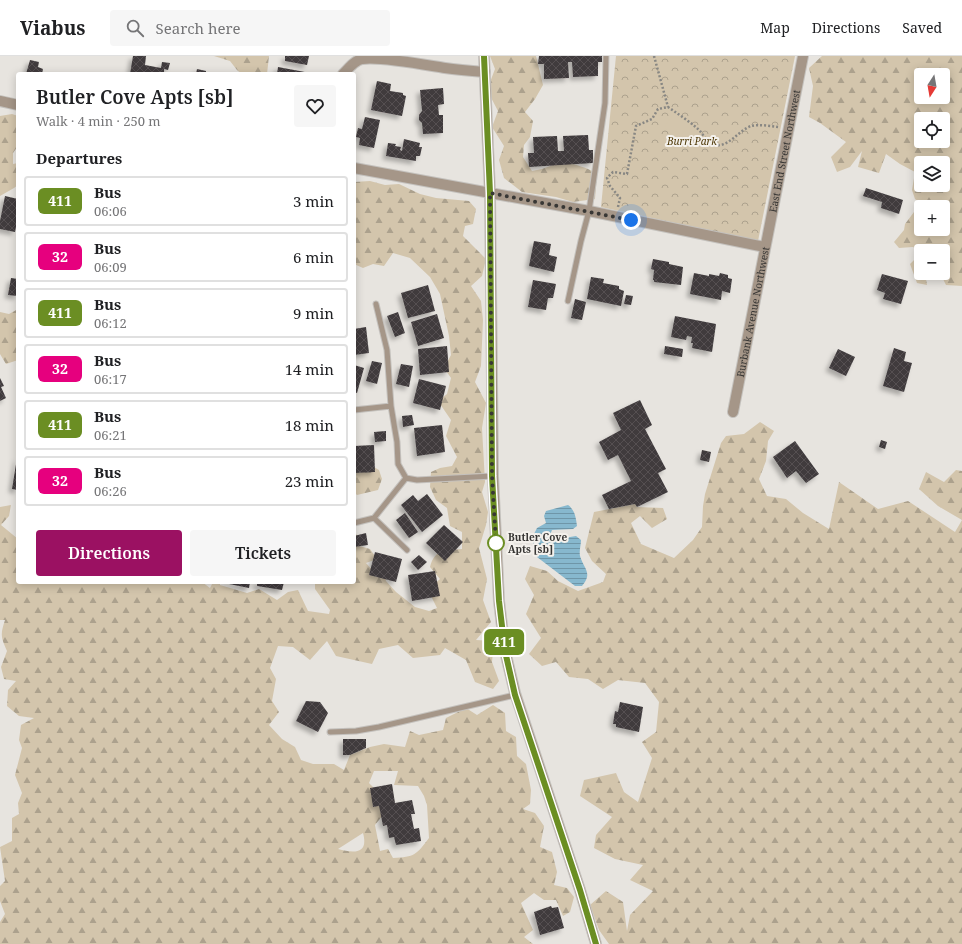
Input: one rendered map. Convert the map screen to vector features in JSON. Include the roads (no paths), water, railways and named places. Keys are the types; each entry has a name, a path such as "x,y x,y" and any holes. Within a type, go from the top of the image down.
{"street":[{"path":"484,56 490,193 492,476 499,601 505,651 515,695 580,890 596,944"},
{"name":"East End Street Northwest","path":"765,247 803,56"},
{"path":"345,72 354,63 362,59 382,58 446,68 485,72"},
{"path":"0,101 16,105"},
{"name":"Burbank Avenue Northwest","path":"356,168 616,217 765,247 733,412"}],"lane":[{"path":"568,301 589,212 605,104 606,56"},
{"path":"376,304 387,350 391,406 397,442 398,464 406,478 417,480 492,476"},
{"path":"356,410 391,406"},
{"path":"356,522 374,518 406,478"},
{"path":"374,518 408,550"},
{"path":"330,732 356,731 379,727 515,695"}],"water":[{"path":"568,505 574,512 577,526 573,529 552,530 550,535 558,539 576,536 581,540 580,556 587,571 587,578 582,586 575,586 537,557 533,546 533,536 537,528 546,523 544,516 546,511"}],"place":[{"name":"Butler Cove Apts [sb]","path":"496,543"}],"park label":[{"name":"Burri Park","path":"692,141"}]}
